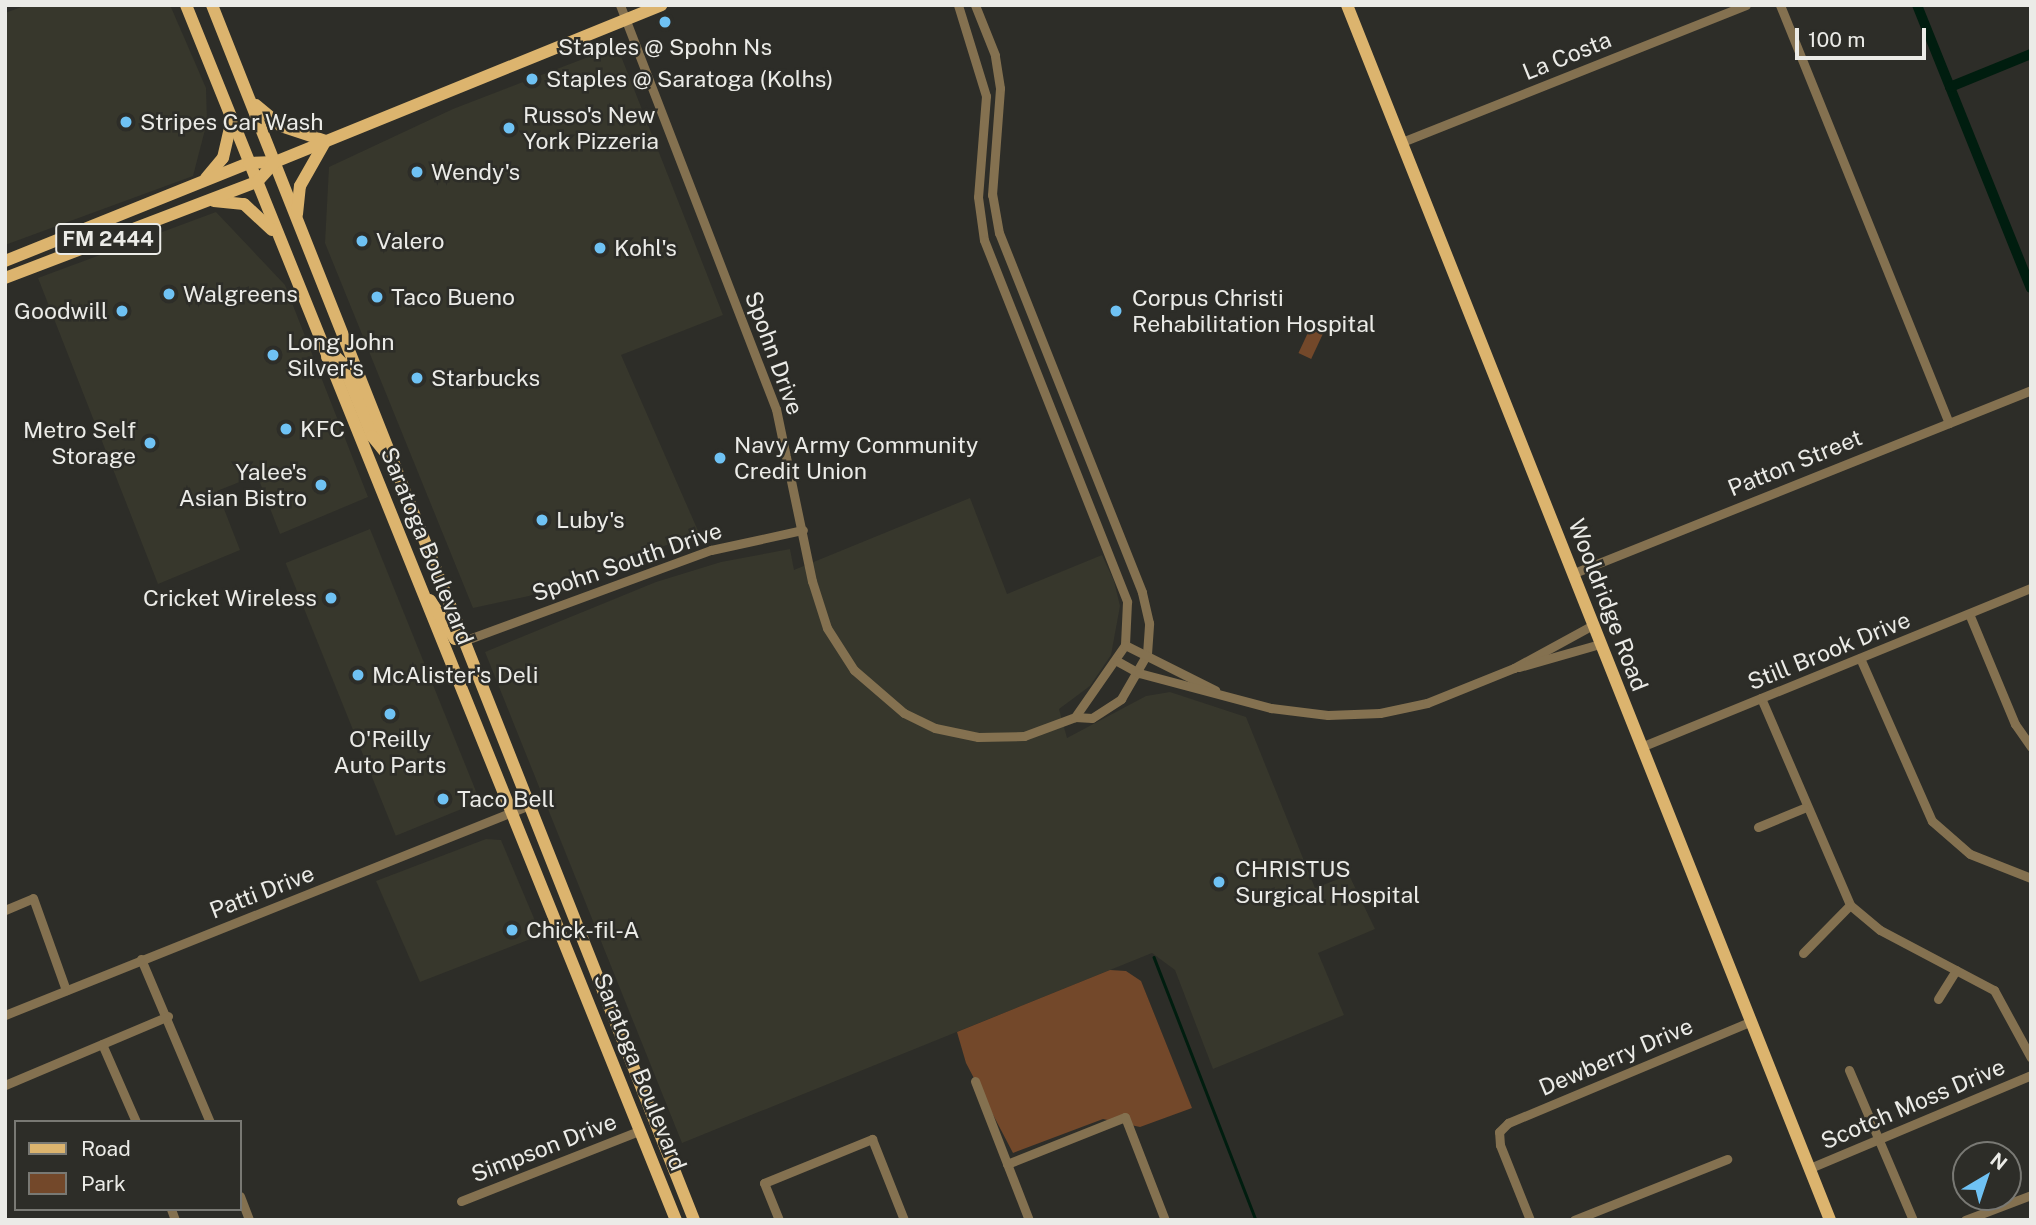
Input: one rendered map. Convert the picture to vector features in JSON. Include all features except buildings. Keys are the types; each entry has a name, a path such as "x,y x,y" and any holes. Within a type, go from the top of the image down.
{"main road":[{"name":"Saratoga Boulevard","path":"186,5 676,1220"},
{"name":"Saratoga Boulevard","path":"212,5 399,468 694,1220"},
{"path":"275,162 661,5"},
{"name":"Wooldridge Road","path":"1347,5 1830,1220"},
{"path":"248,96 281,126 326,141"},
{"path":"202,182 223,158 232,120"},
{"path":"296,216 300,186 326,141"},
{"name":"FM 2444","path":"5,261 249,163 275,162"},
{"name":"FM 2444","path":"5,278 257,182 275,162"},
{"path":"211,201 244,204 259,214 283,245"},
{"path":"327,357 334,355 343,364 372,436 399,468"},
{"path":"421,589 455,639 466,640"},
{"path":"641,1130 649,1132 678,1180"}],"street":[{"name":"Spohn Drive","path":"620,5 776,409 827,628 854,670 904,713 934,728 978,737 1024,736 1075,716 1092,718 1121,699 1139,673 1147,653"},
{"path":"958,5 981,68 986,108 978,197 984,240 1111,552 1127,602 1125,645 1117,661 1075,716"},
{"path":"975,5 995,55 1000,109 992,195 1011,268 1142,592 1147,653"},
{"name":"La Costa","path":"1402,142 1746,5"},
{"path":"1780,5 1949,423"},
{"path":"966,23 979,18"},
{"path":"986,108 1000,109"},
{"path":"998,273 1011,268"},
{"name":"Patton Street","path":"1574,573 2031,390"},
{"path":"1051,404 1064,399"},
{"name":"Spohn South Drive","path":"466,640 711,550 803,530"},
{"path":"1111,552 1124,546"},
{"name":"Still Brook Drive","path":"1641,747 1970,616 2031,588"},
{"path":"1970,616 2015,723 2031,747"},
{"path":"1514,668 1592,625"},
{"path":"1125,645 1147,653 1219,692"},
{"path":"1117,661 1139,673 1295,711 1380,713 1427,703 1514,668 1600,645"},
{"path":"1860,658 1932,821 1970,854 2031,878"},
{"path":"1760,698 1804,808 1850,905 1880,930 1994,990 2031,1058"},
{"name":"Patti Drive","path":"5,1015 532,804"},
{"path":"1758,827 1804,808"},
{"path":"5,910 33,898 66,990"},
{"path":"1803,953 1850,905"},
{"path":"141,959 168,1016 209,1120"},
{"path":"1938,999 1956,970"},
{"path":"5,1085 168,1016"},
{"name":"Dewberry Drive","path":"1530,1220 1499,1132 1750,1022"},
{"path":"103,1044 135,1120"},
{"path":"1849,1070 1913,1220"},
{"name":"Scotch Moss Drive","path":"1810,1168 1881,1141 2031,1075"},
{"path":"975,1081 1029,1220"},
{"path":"1007,1164 1125,1117 1166,1220"},
{"name":"Simpson Drive","path":"461,1201 641,1130"},
{"path":"779,1220 764,1183 872,1139 904,1220"},
{"path":"1574,1220 1727,1159"},
{"path":"1965,1220 2031,1195"},
{"path":"242,1201 249,1220"}],"shaded area":[{"path":"27,5 170,5 206,88 207,122 193,176 5,245 5,13"},
{"path":"617,46 723,315 621,355 699,533 529,596 473,608 325,243 329,167 453,109"},
{"path":"216,212 285,285 368,497 280,534 257,475 217,491 240,550 158,584 38,278"},
{"path":"970,498 1007,594 1102,555 1114,581 1120,606 1111,655 1090,686 1059,709 1067,738 1146,696 1170,692 1246,717 1315,888 1349,875 1375,929 1318,953 1344,1015 1213,1069 1175,970 1152,953 682,1143 485,652 656,582 721,562 790,549 794,570"},
{"path":"370,529 480,802 396,836 286,563"},
{"path":"486,839 501,840 541,935 420,982 376,881"}],"green space":[{"path":"1312,324 1325,330 1311,359 1298,353"},
{"path":"1110,970 1126,971 1141,981 1192,1108 1140,1127 1103,1119 1013,1153 966,1063 957,1032"}],"waterway":[{"path":"1917,5 2031,288"},
{"path":"1950,87 2031,54"},
{"path":"1154,957 1256,1220"}],"place":[{"name":"Staples @ Spohn Ns","path":"665,22"},
{"name":"Staples @ Saratoga (Kolhs)","path":"532,79"},
{"name":"Stripes Car Wash","path":"126,122"},
{"name":"Russo's New York Pizzeria","path":"509,128"},
{"name":"Wendy's","path":"417,172"},
{"name":"Valero","path":"362,241"},
{"name":"Kohl's","path":"600,248"},
{"name":"Walgreens","path":"169,294"},
{"name":"Taco Bueno","path":"377,297"},
{"name":"Goodwill","path":"122,311"},
{"name":"Corpus Christi Rehabilitation Hospital","path":"1116,311"},
{"name":"Long John Silver's","path":"273,355"},
{"name":"Starbucks","path":"417,378"},
{"name":"KFC","path":"286,429"},
{"name":"Metro Self Storage","path":"150,443"},
{"name":"Navy Army Community Credit Union","path":"720,458"},
{"name":"Yalee's Asian Bistro","path":"321,485"},
{"name":"Luby's","path":"542,520"},
{"name":"Cricket Wireless","path":"331,598"},
{"name":"McAlister's Deli","path":"358,675"},
{"name":"O'Reilly Auto Parts","path":"390,714"},
{"name":"Taco Bell","path":"443,799"},
{"name":"CHRISTUS Surgical Hospital","path":"1219,882"},
{"name":"Chick-fil-A","path":"512,930"}]}
